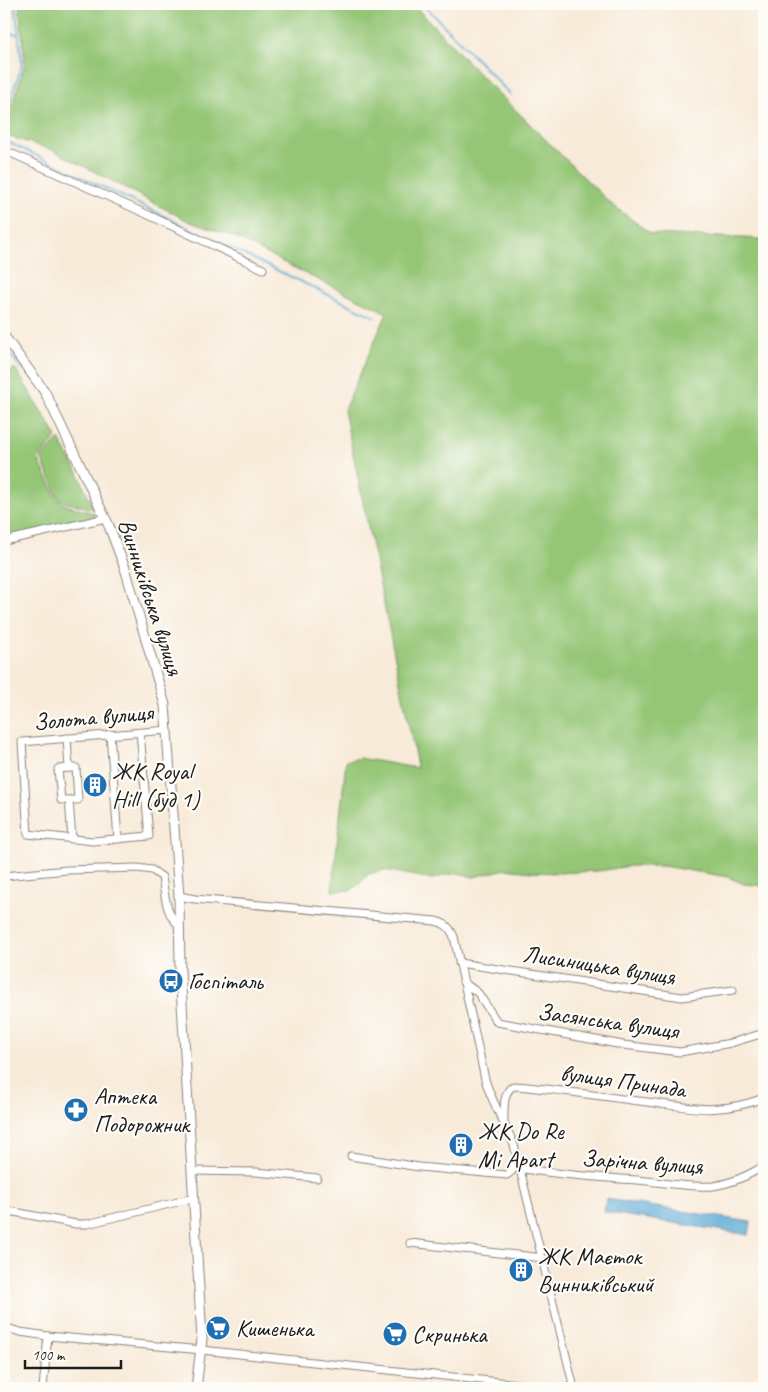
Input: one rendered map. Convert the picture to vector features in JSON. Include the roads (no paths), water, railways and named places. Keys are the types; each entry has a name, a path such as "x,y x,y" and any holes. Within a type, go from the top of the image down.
{"main road":[{"name":"Винниківська вулиця","path":"4,336 45,392 106,518 125,568 145,632 164,705 168,730 179,896 179,928 202,1350 196,1388"}],"street":[{"path":"4,150 263,269"},
{"path":"4,541 106,518"},
{"name":"Золота вулиця","path":"72,839 28,834 22,742 168,730"},
{"path":"69,800 72,839 93,841 149,836 140,732"},
{"path":"110,734 118,839"},
{"path":"67,738 69,768"},
{"path":"69,768 76,768 78,800 61,800 58,769 69,768"},
{"path":"4,876 67,870 137,868 152,870 162,877 168,909 179,928"},
{"path":"179,896 441,922 451,928 489,1094 504,1120 514,1145 574,1388"},
{"name":"Лисиницька вулиця","path":"460,963 682,997 733,990"},
{"name":"Засянська вулиця","path":"464,982 478,993 497,1022 623,1045 680,1052 731,1043 764,1033"},
{"name":"вулиця Принада","path":"504,1120 507,1091 510,1087 514,1086 699,1109 727,1108 764,1098"},
{"path":"351,1156 419,1167 507,1175 512,1171 518,1159"},
{"name":"Зарічна вулиця","path":"519,1168 554,1174 696,1186 713,1186 730,1182 759,1169"},
{"path":"192,1171 256,1172 317,1178"},
{"path":"4,1210 76,1224 87,1224 194,1198"},
{"path":"410,1243 543,1258"},
{"path":"4,1327 20,1332 48,1336 202,1350 555,1388"},
{"path":"43,1388 48,1336"}],"water":[{"path":"606,1199 751,1222 749,1235 604,1212"}],"waterway":[{"path":"4,122 22,64 15,4"},
{"path":"423,4 511,95"},
{"path":"4,30 18,34"},
{"path":"4,140 375,317"},
{"path":"4,347 22,369"}],"place":[{"name":"ЖК Royal Hill (буд 1)","path":"95,785"},
{"name":"Госпіталь","path":"171,981"},
{"name":"Аптека Подорожник","path":"76,1110"},
{"name":"ЖК Do Re Mi Apart","path":"461,1145"},
{"name":"ЖК Маєток Винниківський","path":"521,1270"},
{"name":"Кишенька","path":"218,1328"},
{"name":"Скринька","path":"395,1334"}]}
